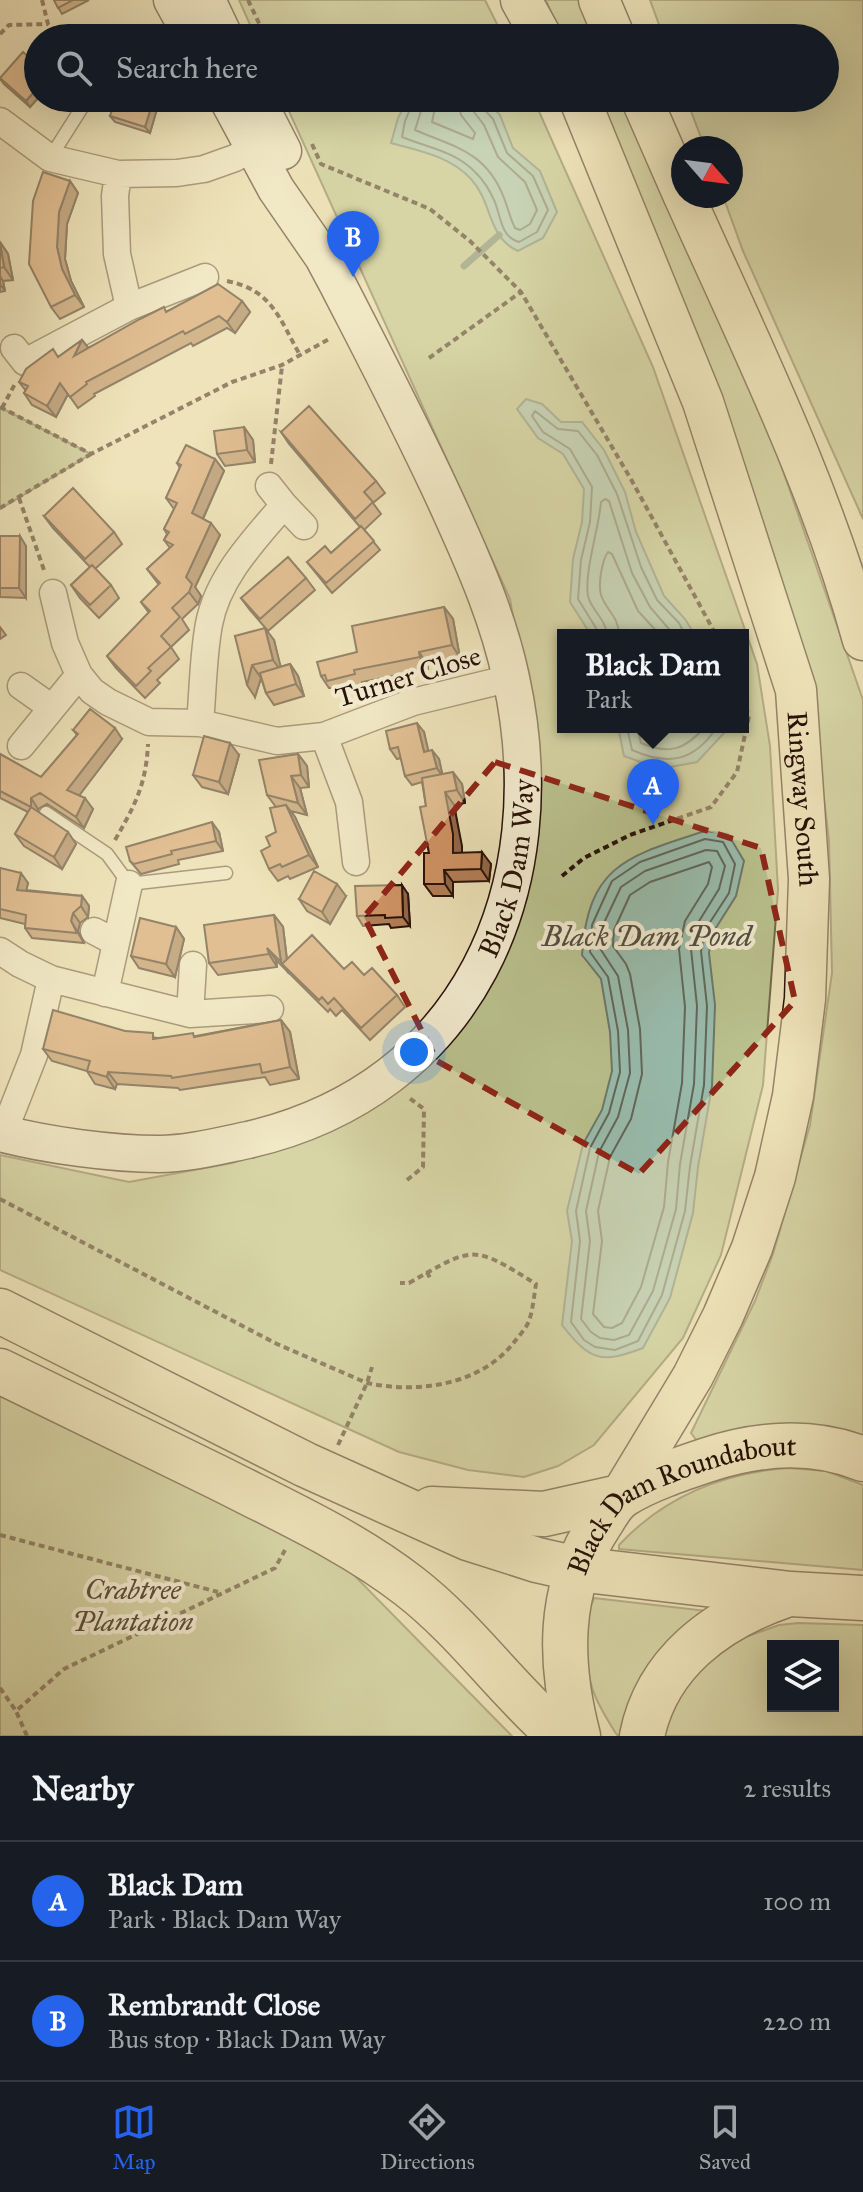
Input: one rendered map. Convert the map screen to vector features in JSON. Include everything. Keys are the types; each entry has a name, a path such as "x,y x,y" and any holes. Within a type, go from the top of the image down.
{"highway":[{"path":"0,1311 306,1465 468,1538 577,1569 791,1594 863,1598"},
{"path":"0,1371 291,1514 360,1552 410,1587 458,1628 560,1736"},
{"name":"Black Dam Roundabout","path":"578,1736 563,1648 567,1614 577,1569 588,1544 620,1497 696,1464 757,1447 810,1447 863,1459"},
{"path":"399,1506 544,1514 620,1497"},
{"path":"642,1736 657,1695 689,1650 708,1633 738,1614 791,1594"}],"main road":[{"path":"521,0 534,24"},
{"path":"534,0 545,24"},
{"path":"599,0 609,24"},
{"path":"615,0 623,24"},
{"name":"Ringway South","path":"584,112 703,402 796,690 809,879 808,959 802,1023 793,1096 775,1177 743,1272 723,1316 693,1376 620,1497"},
{"path":"649,112 671,166"},
{"path":"690,208 794,442 847,583 863,640"}],"street":[{"path":"172,0 185,24"},
{"path":"207,0 218,24"},
{"name":"Black Dam Way","path":"239,112 264,141"},
{"name":"Black Dam Way","path":"2,1134 90,1148 160,1154 216,1147 274,1133 334,1111 394,1073 438,1029 467,990 493,941 511,893 523,829 524,759 511,678 498,628 479,576 426,458 323,257 276,189 259,112"},
{"path":"0,121 50,158 118,174 177,173 204,169 235,158 264,141"},
{"path":"118,174 115,196 117,254 129,307"},
{"path":"14,348 25,362 129,307 205,277"},
{"path":"200,723 209,625 235,565 276,496 304,526"},
{"name":"Turner Close","path":"53,593 65,643 79,675 92,691 108,702 149,722 200,723 277,741 324,736 413,702 511,678"},
{"path":"21,746 79,675"},
{"path":"21,686 52,708"},
{"name":"Turner Close","path":"324,736 356,811 356,862"},
{"path":"105,993 104,936 129,884"},
{"path":"0,951 51,979 190,1014 270,1009"},
{"path":"190,1014 193,965"},
{"path":"2,1134 34,1055 51,979"}],"lane":[{"path":"50,158 79,112"},
{"path":"46,813 107,854 129,884 226,873"}],"path":[{"path":"42,0 48,24"},
{"path":"248,0 259,24"},
{"path":"0,34 9,25 24,25"},
{"path":"321,164 430,209 470,241 521,292 632,481 713,629"},
{"path":"205,277 248,285 269,301 300,355"},
{"path":"429,358 521,292"},
{"path":"0,508 91,454 232,382 282,365 332,338"},
{"path":"276,496 282,365"},
{"path":"0,407 91,454"},
{"path":"19,498 53,593"},
{"path":"107,854 135,805 147,773 149,722"},
{"path":"562,876 584,858 630,835 711,807 737,772 745,733"},
{"path":"402,1092 424,1109 423,1167 407,1180"},
{"path":"0,1199 277,1344 367,1383 409,1388 442,1384 473,1375 505,1354 529,1323 536,1284 481,1253 460,1255 409,1283 400,1283"},
{"path":"427,1272 431,1280"},
{"path":"338,1447 372,1367"},
{"path":"0,1535 220,1593"},
{"path":"16,1711 64,1669 275,1568 288,1544"},
{"path":"0,1688 16,1711 27,1736"}],"highlighted area":[{"path":"495,762 761,848 795,1001 639,1174 437,1061 364,917"}],"green space":[{"path":"239,0 485,0 497,24 250,24"},
{"path":"546,0 584,0 594,24 556,24"},
{"path":"650,0 863,0 863,519 743,251 727,208 743,208 743,136 700,136 691,112 839,112 839,24 659,24"},
{"path":"289,112 539,112 653,367 745,629 557,629 557,733 749,733 749,641 757,664 770,746 778,890 763,1085 721,1255 683,1338 594,1445 558,1466 524,1477 468,1470 399,1452 0,1270 0,1155 129,1182 232,1163 331,1130 475,1000 526,898 538,760 510,599"},
{"path":"591,112 631,112 769,431 863,700 863,1441 697,1441 691,1433 755,1301 773,1254 810,1125 832,973 829,840 823,790 801,675"},
{"path":"0,407 3,409 91,454 0,509"},
{"name":"Crabtree Plantation","path":"0,1388 347,1568 512,1736 0,1736"},
{"path":"788,1468 826,1471 863,1485 863,1570 619,1549 619,1545 636,1528 655,1513 696,1490 740,1475"},
{"path":"594,1598 707,1611 628,1736 618,1736 615,1732 596,1699 590,1680 586,1631"},
{"path":"779,1625 863,1625 863,1736 658,1736 673,1696 726,1644"}],"water":[{"path":"401,112 497,112 513,148 540,171 557,212 543,238 518,251 508,245 495,228 478,188 463,171 434,155 391,143"},
{"path":"526,399 542,404 561,422 582,422 604,450 625,492 636,532 664,596 691,629 587,629 570,602 584,489 563,454 538,438 517,409"},
{"path":"619,733 724,733 697,762 660,769 624,756"},
{"name":"Black Dam Pond","path":"705,831 728,834 744,861 736,896 712,934 709,953 715,1005 712,1086 693,1213 670,1298 643,1348 617,1356 597,1356 581,1346 562,1325 572,1241 567,1211 583,1144 602,1110 612,1071 610,1032 601,979 582,955 586,925 603,882 617,868 654,848"}],"building":[{"path":"54,0 73,0 58,8"},
{"path":"23,52 24,53 24,99 0,78"},
{"path":"111,112 150,112 145,127 110,116"},
{"path":"43,172 70,181 59,212 57,247 62,269 75,295 51,307 29,264 33,201"},
{"path":"0,244 4,267 0,268"},
{"path":"218,284 242,301 227,322 219,316 185,334 183,331 86,382 70,397 60,383 47,406 24,393 28,386 19,382 26,369 53,349 58,357 82,340 74,356 164,307 166,312"},
{"path":"309,406 376,481 364,492 373,502 355,519 281,432"},
{"path":"244,427 247,450 217,454 214,431"},
{"path":"186,445 215,459 192,513 211,523 186,577 192,584 189,592 172,608 180,617 161,636 171,647 148,668 151,671 136,686 107,656 150,611 141,602 160,583 147,569 173,545 164,540 169,532 164,529 177,503 166,498"},
{"path":"73,488 114,532 85,559 44,516"},
{"path":"361,526 374,541 326,583 307,562 325,546 331,553"},
{"path":"0,536 20,536 19,588 0,588"},
{"path":"288,557 306,578 260,619 241,598"},
{"path":"92,565 111,585 90,605 71,585"},
{"path":"444,607 452,645 419,652 420,657 354,670 355,674 327,681 325,675 321,676 317,662 357,652 352,626"},
{"path":"265,628 273,660 252,665 247,685 235,636"},
{"path":"290,664 296,684 266,693 260,673"},
{"path":"90,709 115,728 67,790 85,798 76,817 40,793 31,798 31,807 0,791 0,754 41,777 78,734 73,730"},
{"path":"417,723 424,752 432,750 437,768 405,776 398,747 390,749 386,731"},
{"path":"204,736 230,743 219,782 193,775"},
{"path":"298,754 301,775 291,776 298,803 267,795 259,760"},
{"path":"453,772 457,790 445,792 453,834 453,853 482,852 481,869 444,870 445,884 424,884 424,853 429,853 420,807 426,806 422,778"},
{"path":"286,805 309,855 282,867 280,864 269,869 261,851 270,846 266,837 276,832 270,808"},
{"path":"31,807 68,832 54,857 15,834"},
{"path":"212,822 216,841 171,851 172,854 134,864 130,861 126,847"},
{"path":"0,868 21,873 17,890 82,896 81,906 73,913 71,921 77,933 25,928 26,915 0,909"},
{"path":"314,871 337,884 322,912 299,899"},
{"path":"402,885 403,917 357,916 355,886"},
{"path":"274,915 281,962 267,948 269,954 209,963 204,925"},
{"path":"140,918 176,927 166,964 131,956"},
{"path":"312,935 344,969 352,962 364,975 372,968 397,995 361,1028 334,998 328,1004 322,997 319,1000 282,964"},
{"path":"53,1010 125,1031 153,1033 153,1039 193,1033 194,1037 281,1020 290,1067 262,1073 260,1064 172,1078 108,1072 107,1077 87,1071 90,1061 43,1049"}],"waterway":[{"path":"464,266 499,235"}],"place":[{"name":"Rembrandt Close","path":"353,277"},
{"name":"Black Dam","path":"653,825"}]}
